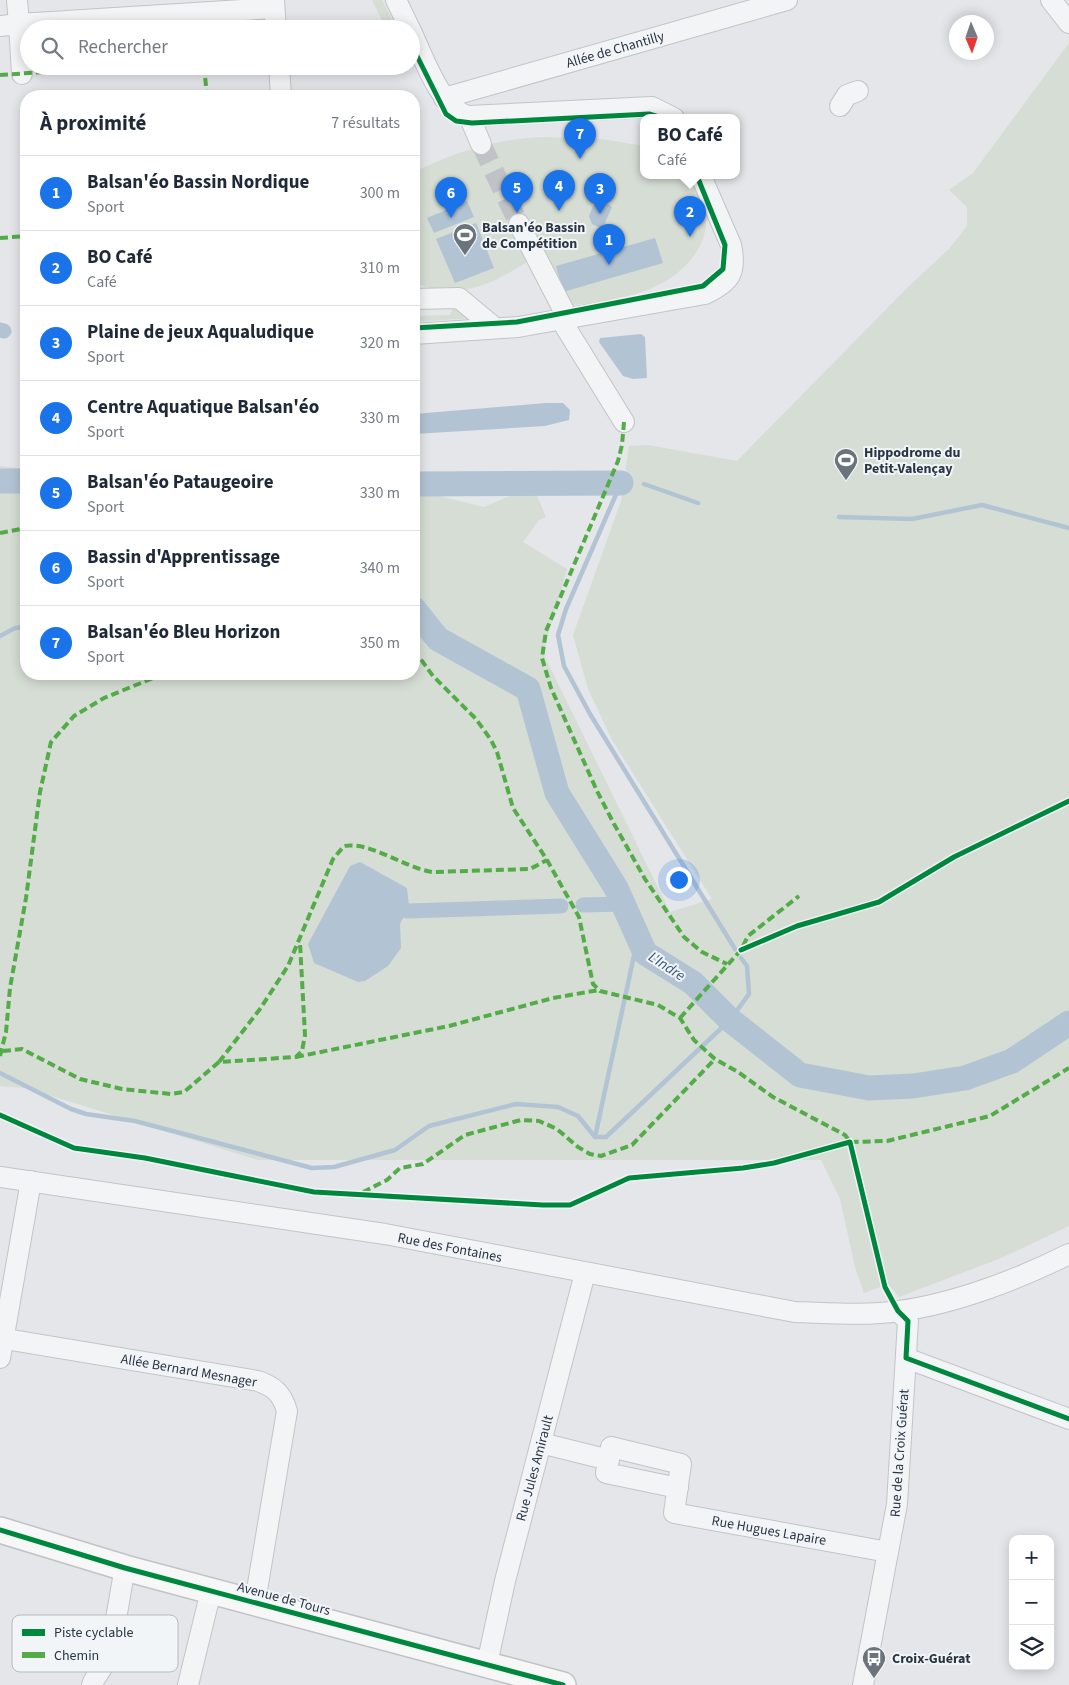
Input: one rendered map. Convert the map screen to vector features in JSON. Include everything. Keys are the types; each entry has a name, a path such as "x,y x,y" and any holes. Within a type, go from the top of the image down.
{"main road":[{"name":"Avenue de Tours","path":"0,1530 125,1568 563,1685"}],"street":[{"path":"17,0 9,25 20,66"},
{"path":"396,0 406,20"},
{"name":"Allée de Chantilly","path":"444,98 787,0"},
{"path":"1051,0 1069,22"},
{"path":"72,20 274,4 275,20"},
{"path":"420,49 444,98 458,113 469,116 652,107 666,114"},
{"path":"280,75 281,90"},
{"path":"840,106 847,95 858,91"},
{"path":"469,116 481,144"},
{"path":"420,334 495,328 573,317 705,294 718,287 733,271 731,245 703,179"},
{"path":"519,224 573,317"},
{"path":"420,299 459,298 495,328"},
{"path":"573,317 566,328 624,422"},
{"name":"Rue des Fontaines","path":"0,1176 385,1234 795,1312 842,1314 898,1311 935,1304 1030,1274 1069,1254"},
{"path":"1,1345 31,1181"},
{"name":"Rue Jules Amirault","path":"487,1664 505,1581 586,1273"},
{"name":"Rue de la Croix Guérat","path":"863,1685 897,1504 908,1321 898,1311"},
{"name":"Allée Bernard Mesnager","path":"1,1345 258,1381 273,1386 284,1400 287,1412 256,1602"},
{"path":"906,1358 1069,1419"},
{"name":"Rue Hugues Lapaire","path":"541,1443 609,1460 606,1473 678,1488 674,1512 888,1552"},
{"path":"115,1615 125,1568"},
{"path":"188,1685 211,1591"},
{"path":"92,1685 92,1680 101,1672"}],"shaded area":[{"path":"372,0 382,0 392,20 382,20"},
{"path":"1069,43 1069,1226 1001,1258 899,1297 888,1284 864,1293 855,1267 840,1199 821,1160 258,1160 26,1088 0,1086 0,466 20,468 20,680 420,680 420,491 484,507 533,486 546,517 539,520 523,542 567,569 543,653 670,912 712,899 612,740 588,689 573,635 621,501 629,446 648,445 737,461 908,287 949,249 967,226 967,207 949,190 973,173"},
{"path":"527,138 603,139 640,145 640,179 692,179 703,204 706,216 704,235 695,254 683,268 669,279 637,294 565,306 540,254 495,280 480,286 448,291 420,284 420,169 478,147"},
{"path":"454,305 474,318 420,322 420,316 450,315"}],"water":[{"path":"467,201 474,217 434,233 427,218"},
{"path":"599,203 607,203 612,207 602,229 592,224 589,216 593,206"},
{"path":"476,223 494,268 455,283 436,239"},
{"path":"655,238 663,263 563,292 556,266"},
{"path":"641,334 645,337 647,378 633,379 623,376 599,342 600,338"},
{"path":"546,403 563,403 570,410 569,420 545,426 420,434 420,414"},
{"path":"360,862 407,888 409,906 400,924 401,948 388,966 365,981 358,982 314,963 308,944 350,866"}],"waterway":[{"path":"0,330 4,331"},
{"name":"L'Indre","path":"0,481 20,481"},
{"path":"621,483 566,609 558,635 564,666 590,714 735,949"},
{"path":"420,484 621,483"},
{"path":"644,484 698,503"},
{"path":"839,517 912,519 982,505 1069,528"},
{"name":"L'Indre","path":"420,616 438,639 528,689 557,793 616,888 645,953 693,983 730,1020 800,1075 869,1088 913,1086 965,1078 1012,1061 1069,1023"},
{"path":"0,636 15,628 20,628"},
{"path":"583,905 623,904"},
{"path":"407,911 561,906"},
{"path":"595,1137 638,937"},
{"path":"0,1073 71,1109 86,1114 135,1121 312,1168 334,1167 395,1150 429,1126 516,1104 558,1107 578,1116 595,1137 606,1137 730,1020 749,994 747,966 741,958"}],"tunnel":[{"path":"481,144 519,224"}],"marked path":[{"path":"0,75 20,74"},
{"path":"205,75 206,90"},
{"path":"0,238 20,236"},
{"path":"624,422 622,445 618,461 546,631 542,658 551,688 597,791 645,879 684,937 702,952 727,964"},
{"path":"0,533 20,529"},
{"path":"420,658 433,676 476,719 491,740 497,752 513,808 547,860 579,917 593,984 600,991 658,1005 680,1018 694,1040 715,1059 738,1072 773,1097 845,1135 850,1142 887,1141 990,1116 1069,1068"},
{"path":"0,1056 6,1032 10,988 26,898 40,792 51,742 74,716 104,698 148,680"},
{"path":"219,1062 260,1009 288,966 333,859 344,846 365,847 411,866 432,872 530,869 547,860"},
{"path":"680,1018 741,950 748,936 799,896"},
{"path":"3,1051 22,1049 80,1079 122,1089 171,1094 184,1092 219,1062 296,1057 302,1051 305,1035 300,943"},
{"path":"296,1057 449,1026 553,998 599,990"},
{"path":"363,1192 387,1180 400,1168 423,1164 465,1135 521,1120 539,1121 557,1129 578,1147 590,1154 601,1156 632,1145 715,1059"}],"cycle path":[{"path":"420,62 446,114 456,121 472,123 640,114"},
{"path":"420,328 517,322 703,286 723,269 725,245 698,179"},
{"path":"741,950 797,926 879,902 954,857 1069,801"},
{"path":"0,1115 74,1148 145,1158 314,1192 543,1205 570,1205 629,1178 743,1168 774,1163 850,1142 885,1287 898,1311 908,1321 906,1358 1069,1419"},
{"path":"0,1530 125,1568 563,1685"}],"place":[{"name":"Balsan'éo Bleu Horizon","path":"580,159"},
{"name":"Centre Aquatique Balsan'éo","path":"559,211"},
{"name":"Balsan'éo Pataugeoire","path":"517,213"},
{"name":"Plaine de jeux Aqualudique","path":"600,214"},
{"name":"Bassin d'Apprentissage","path":"451,218"},
{"name":"BO Café","path":"690,237"},
{"name":"Balsan'éo Bassin de Compétition","path":"465,256"},
{"name":"Balsan'éo Bassin Nordique","path":"609,265"},
{"name":"Hippodrome du Petit-Valençay","path":"846,481"},
{"name":"Croix-Guérat","path":"874,1679"}]}
